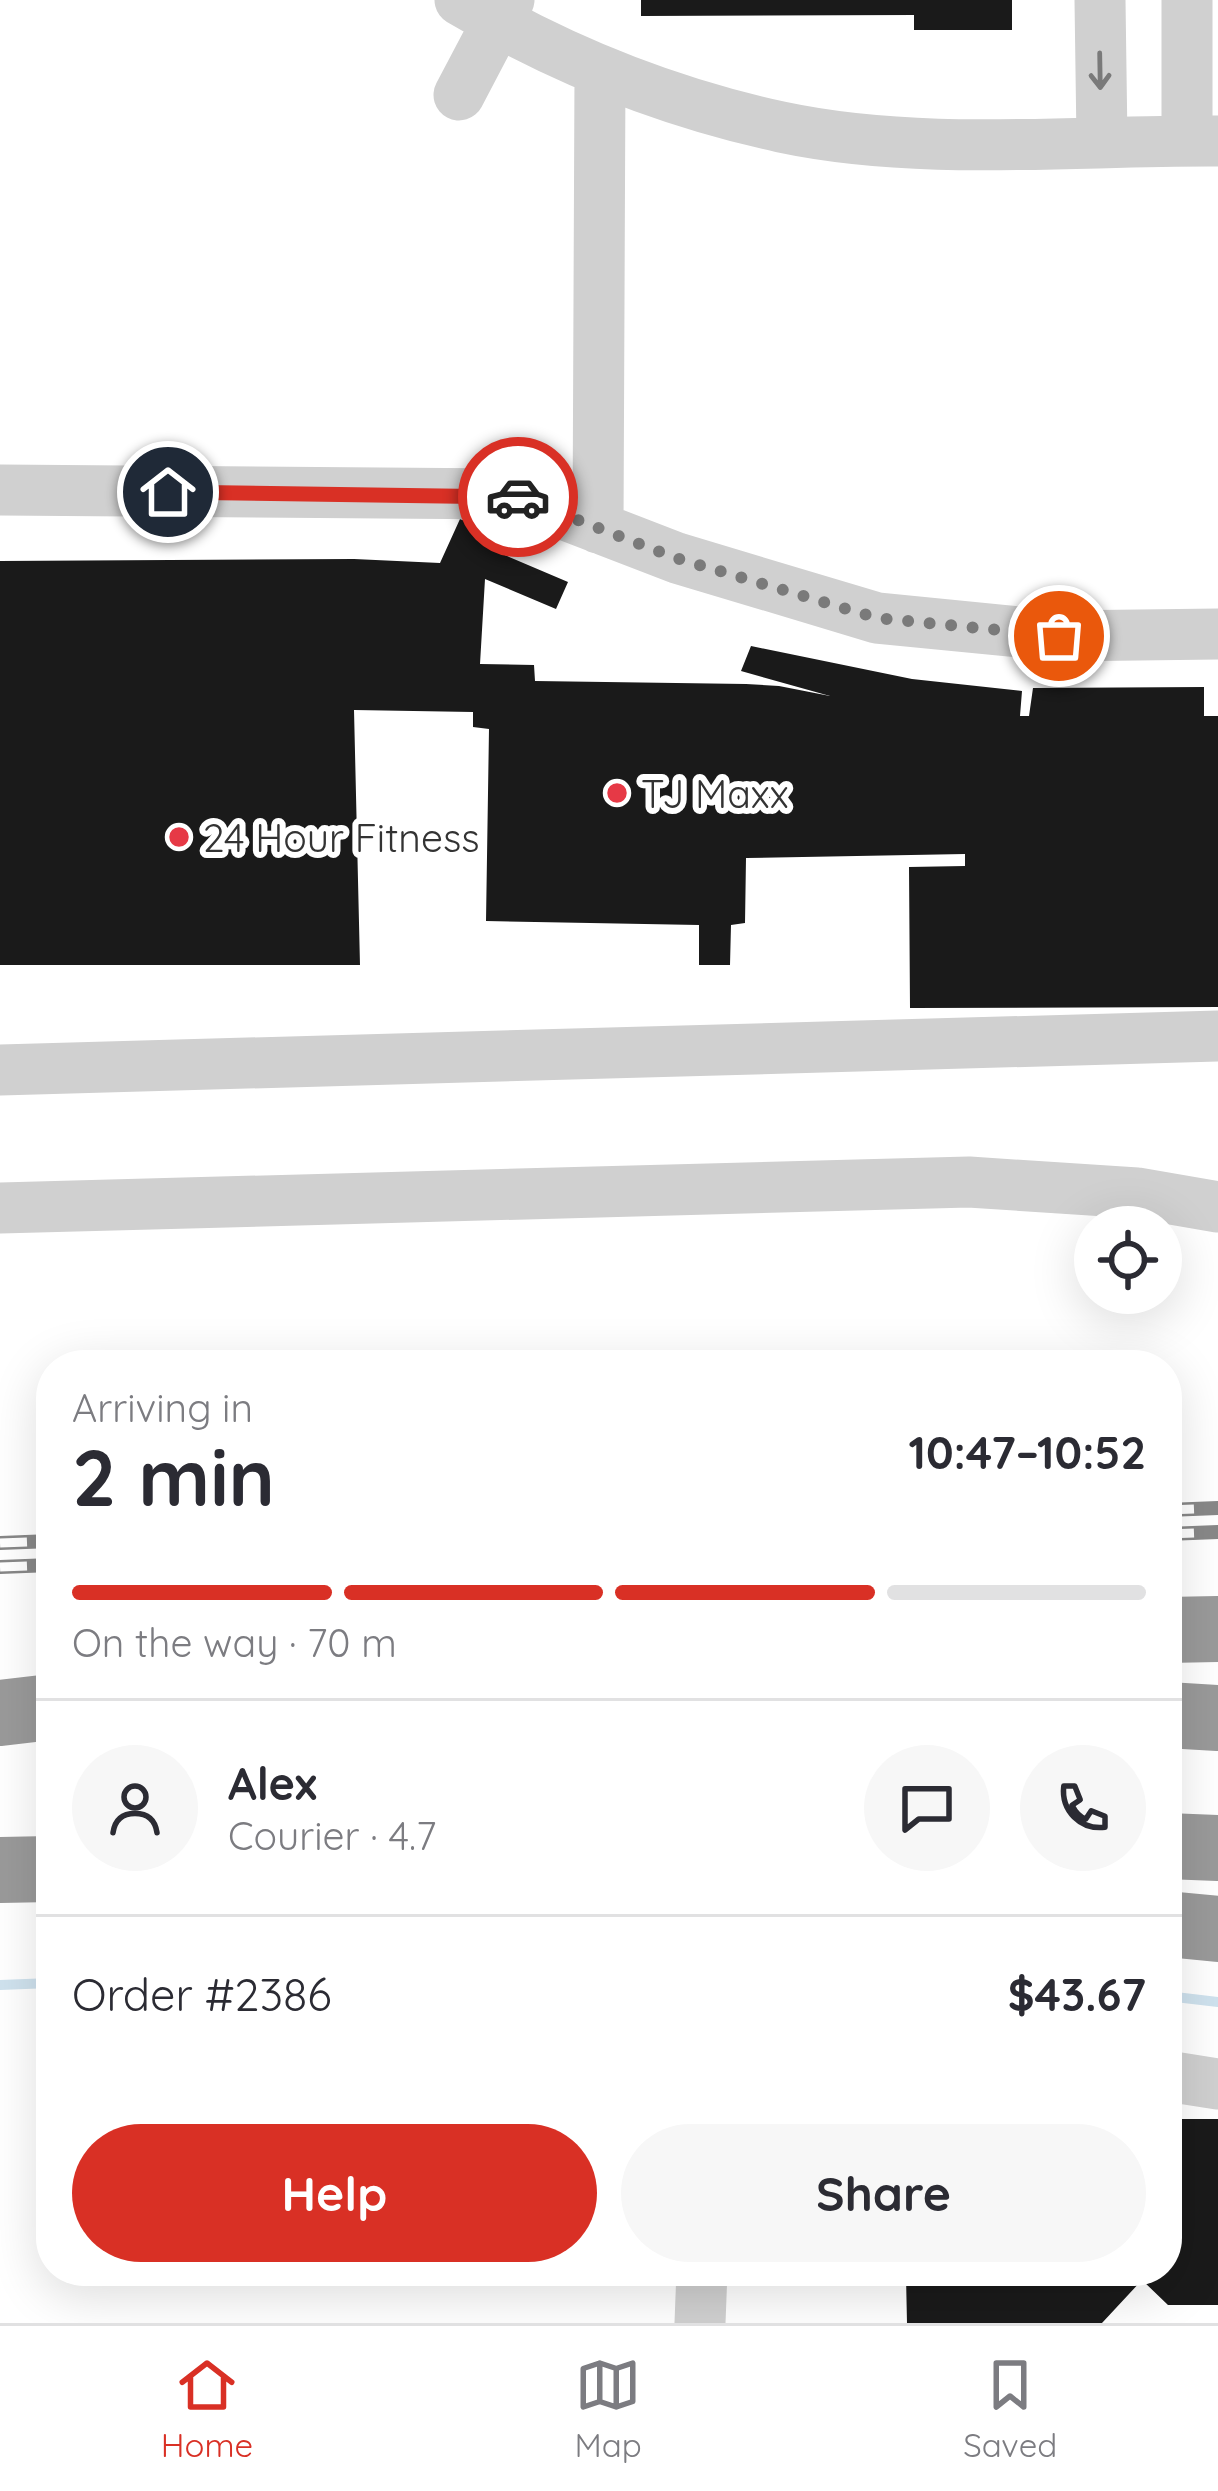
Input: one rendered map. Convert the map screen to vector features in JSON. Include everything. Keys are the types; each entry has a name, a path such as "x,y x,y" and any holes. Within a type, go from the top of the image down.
{"highway":[{"path":"1182,1630 1218,1629"},
{"path":"0,1716 36,1710"},
{"path":"0,1716 36,1717"},
{"path":"1182,1716 1218,1718"},
{"path":"1182,1847 1218,1848"},
{"path":"0,1870 36,1869"},
{"path":"1182,1925 1218,1929"}],"lane":[{"path":"1100,0 1102,141"},
{"path":"459,95 489,7 599,72 654,94 784,128 928,142 1202,141 1186,0"},
{"path":"598,528 599,72"},
{"path":"0,490 511,494 767,587 877,618 1059,636 1218,634"},
{"path":"0,1070 1218,1036"},
{"path":"0,1208 969,1182 1137,1193 1218,1207"},
{"path":"1182,2078 1218,2084"},
{"path":"700,2323 701,2286"}],"building":[{"path":"641,0 1012,0 1012,30 914,30 914,15 641,16"},
{"path":"460,519 506,538 500,553 568,582 556,609 485,579 480,664 534,665 535,681 746,684 830,696 741,671 751,646 912,679 1022,691 1020,716 1029,716 1033,688 1204,687 1204,716 1218,716 1218,1007 910,1008 909,867 965,866 965,854 746,858 745,923 731,925 730,965 699,965 699,925 486,921 489,729 473,727 473,712 354,710 360,965 0,965 0,561 354,559 440,563"},
{"path":"1182,2119 1218,2119 1218,2305 1168,2305 1148,2286 1182,2286"},
{"path":"906,2286 1136,2286 1102,2323 907,2323"}],"waterway":[{"path":"0,1985 36,1984"},
{"path":"1182,1998 1218,2002"}],"railway":[{"path":"1182,1509 1218,1508"},
{"path":"1182,1533 1218,1532"},
{"path":"0,1543 36,1542"},
{"path":"0,1567 36,1566"}],"way so far":[{"path":"518,497 676,558 877,618 1059,636"}],"place":[{"name":"TJ Maxx","path":"617,793"},
{"name":"24 Hour Fitness","path":"179,837"}],"route":[{"path":"168,492 518,497"}]}
